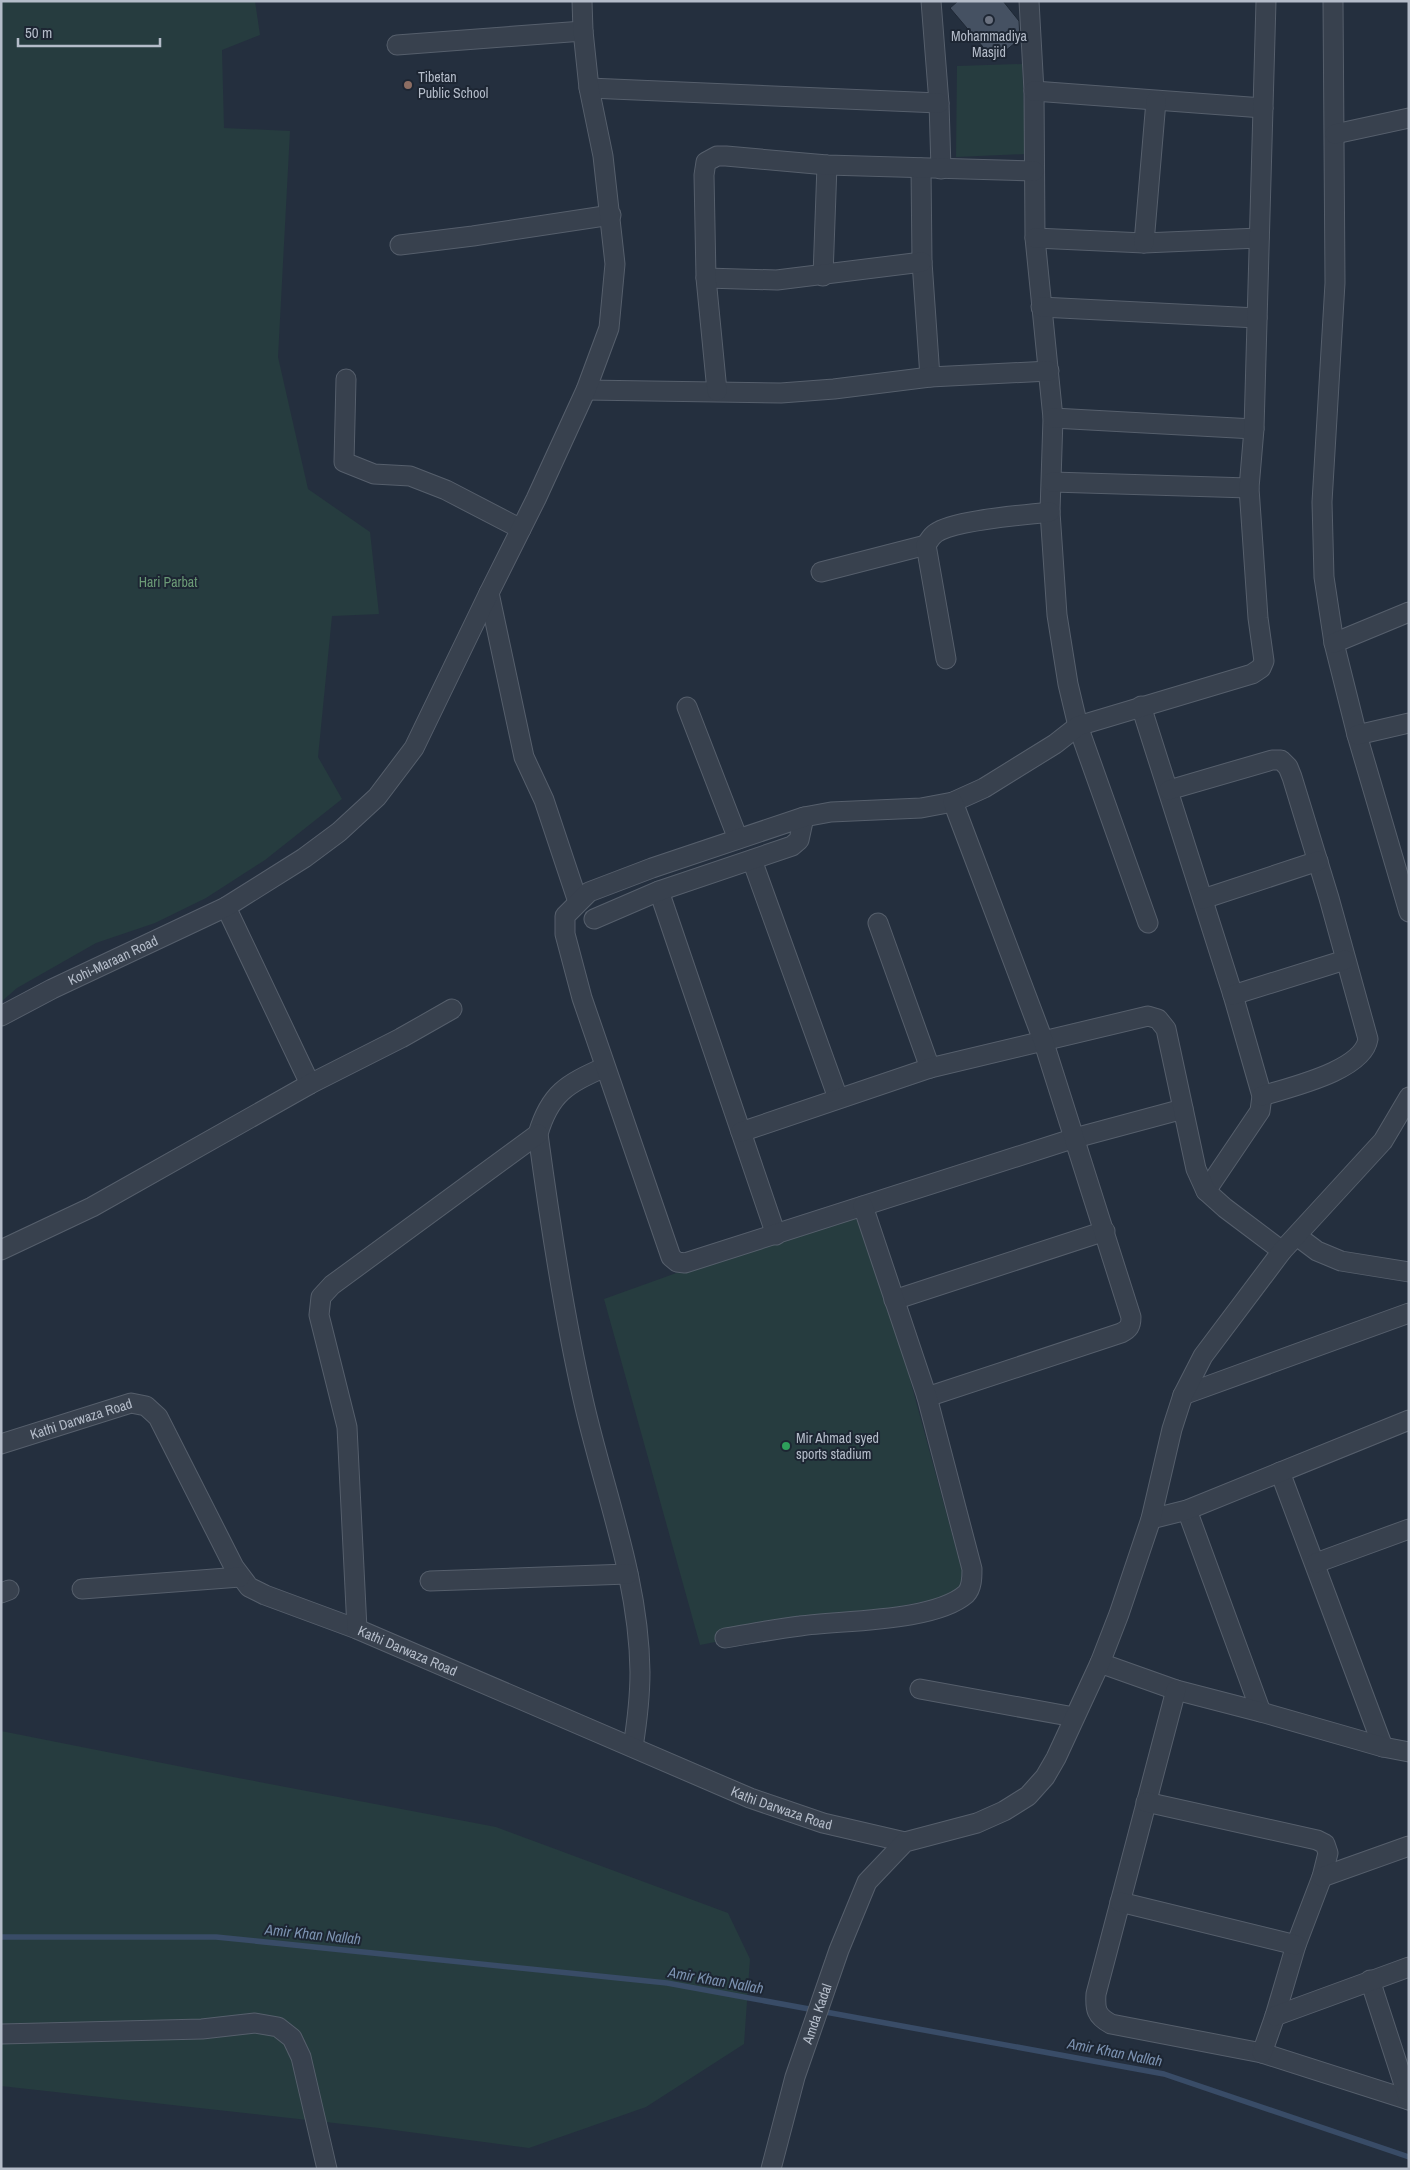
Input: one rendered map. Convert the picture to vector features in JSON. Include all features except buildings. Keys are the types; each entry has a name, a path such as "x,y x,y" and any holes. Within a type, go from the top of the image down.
{"street":[{"name":"Kohi-Maraan Road","path":"1,1016 52,989 226,907 304,858 339,832 377,797 414,748 521,529 586,390 609,328 615,264 611,215 603,156 589,88 582,1"},
{"path":"931,1 939,103 941,169"},
{"path":"1029,1 1034,91 1036,238 1041,307 1053,418 1050,512 1057,616 1068,684 1078,726 1148,923"},
{"path":"1183,1109 1075,1138 685,1263 676,1262 671,1257 604,1067 582,998 565,934 565,916 589,892 738,839 804,818 831,812 922,808 953,802 984,788 1006,775 1078,726 1252,674 1261,668 1264,661 1258,618 1249,488 1254,429 1266,1"},
{"path":"1333,1 1335,283 1322,502 1324,577 1334,643 1357,735 1409,912"},
{"path":"397,45 583,31"},
{"path":"589,88 939,103"},
{"path":"1034,91 1263,108"},
{"path":"1144,243 1156,101"},
{"path":"1335,134 1409,118"},
{"path":"717,391 706,278 704,175 706,162 717,156 726,156 827,165 1034,171"},
{"path":"823,276 827,165"},
{"path":"920,168 922,262 930,377"},
{"path":"400,244 472,236 611,215"},
{"path":"1036,238 1144,243 1259,238"},
{"path":"706,278 777,280 823,276 922,262"},
{"path":"1041,307 1257,318"},
{"path":"586,390 781,393 834,390 930,377 1049,371"},
{"path":"346,379 344,462 374,474 410,476 446,490 521,529"},
{"path":"1053,418 1254,429"},
{"path":"1052,482 1249,488"},
{"path":"821,572 926,545 936,532 953,525 1050,512"},
{"path":"926,545 946,659"},
{"path":"489,592 524,757 544,800 578,902"},
{"path":"1334,643 1409,612"},
{"path":"1142,706 1170,790 1262,1096 1260,1111 1206,1191"},
{"path":"687,708 738,839"},
{"path":"1357,735 1409,723"},
{"path":"1170,790 1272,760 1281,760 1288,767 1292,777 1318,861 1368,1039 1366,1048 1358,1058 1345,1066 1262,1096"},
{"path":"927,1397 1128,1329 1132,1317 1043,1040 953,802"},
{"path":"594,919 659,891 797,843 804,818"},
{"path":"752,860 838,1098"},
{"path":"1203,898 1318,861"},
{"path":"659,891 776,1235"},
{"path":"226,907 310,1084"},
{"path":"878,923 930,1068"},
{"path":"1233,995 1345,960"},
{"path":"1,1250 92,1207 310,1084 452,1009"},
{"path":"741,1132 930,1068 1148,1016 1158,1019 1166,1029 1196,1169 1206,1191 1282,1251"},
{"path":"604,1067 578,1079 560,1093 545,1112 538,1134 562,1297 581,1390 628,1574 635,1611 640,1671 639,1708 633,1747"},
{"path":"905,1842 977,1823 1004,1811 1028,1796 1045,1777 1056,1758 1100,1663 1151,1520 1172,1429 1183,1395 1203,1356 1282,1251 1383,1141 1409,1098"},
{"path":"357,1629 347,1427 319,1315 320,1297 332,1285 538,1134"},
{"path":"725,1638 801,1626 877,1619 916,1613 950,1604 968,1593 972,1569 927,1397 863,1206"},
{"path":"894,1300 1105,1231"},
{"path":"1297,1236 1317,1251 1341,1262 1409,1272"},
{"path":"1183,1395 1409,1313"},
{"name":"Kathi Darwaza Road","path":"1,1444 132,1403 146,1406 158,1417 240,1577 249,1587 265,1595 357,1629 750,1798 823,1823 905,1842"},
{"path":"1151,1520 1187,1510 1409,1420"},
{"path":"1280,1472 1316,1563 1383,1747"},
{"path":"1187,1510 1262,1712"},
{"path":"1316,1563 1409,1530"},
{"path":"430,1581 628,1574"},
{"path":"82,1590 240,1577"},
{"path":"1100,1663 1176,1690 1262,1712 1383,1747 1409,1752"},
{"path":"920,1689 1074,1716"},
{"path":"1176,1690 1096,1994 1095,2009 1101,2018 1110,2024 1262,2053 1409,2100"},
{"path":"1146,1802 1317,1840 1325,1844 1328,1853 1322,1876 1296,1944 1276,2016 1262,2053"},
{"name":"Amda Kadal","path":"771,2169 796,2077 839,1950 867,1882 905,1842"},
{"path":"1322,1876 1409,1846"},
{"path":"1120,1902 1296,1944"},
{"path":"1276,2016 1409,1967"},
{"path":"1370,1980 1409,2100"},
{"path":"1,2034 202,2029 255,2023 278,2027 292,2038 301,2056 327,2169"}],"green space":[{"name":"Hari Parbat","path":"1,1 255,1 260,35 222,50 224,128 290,131 278,357 308,489 370,532 379,614 332,616 318,757 342,799 265,860 206,898 155,923 96,943 17,988 1,1002"},
{"path":"1022,64 1026,154 956,157 957,66"},
{"name":"Mir Ahmad syed sports stadium","path":"863,1206 968,1593 700,1645 604,1299"},
{"path":"1,1731 496,1827 728,1913 750,1959 744,2044 646,2107 529,2148 379,2128 1,2086"}],"waterway":[{"name":"Amir Khan Nallah","path":"1,1937 216,1937 667,1983 1164,2074 1409,2157"}],"place":[{"name":"Mohammadiya Masjid","path":"989,20"},
{"name":"Tibetan Public School","path":"408,85"},
{"name":"Mir Ahmad syed sports stadium","path":"786,1446"}]}
